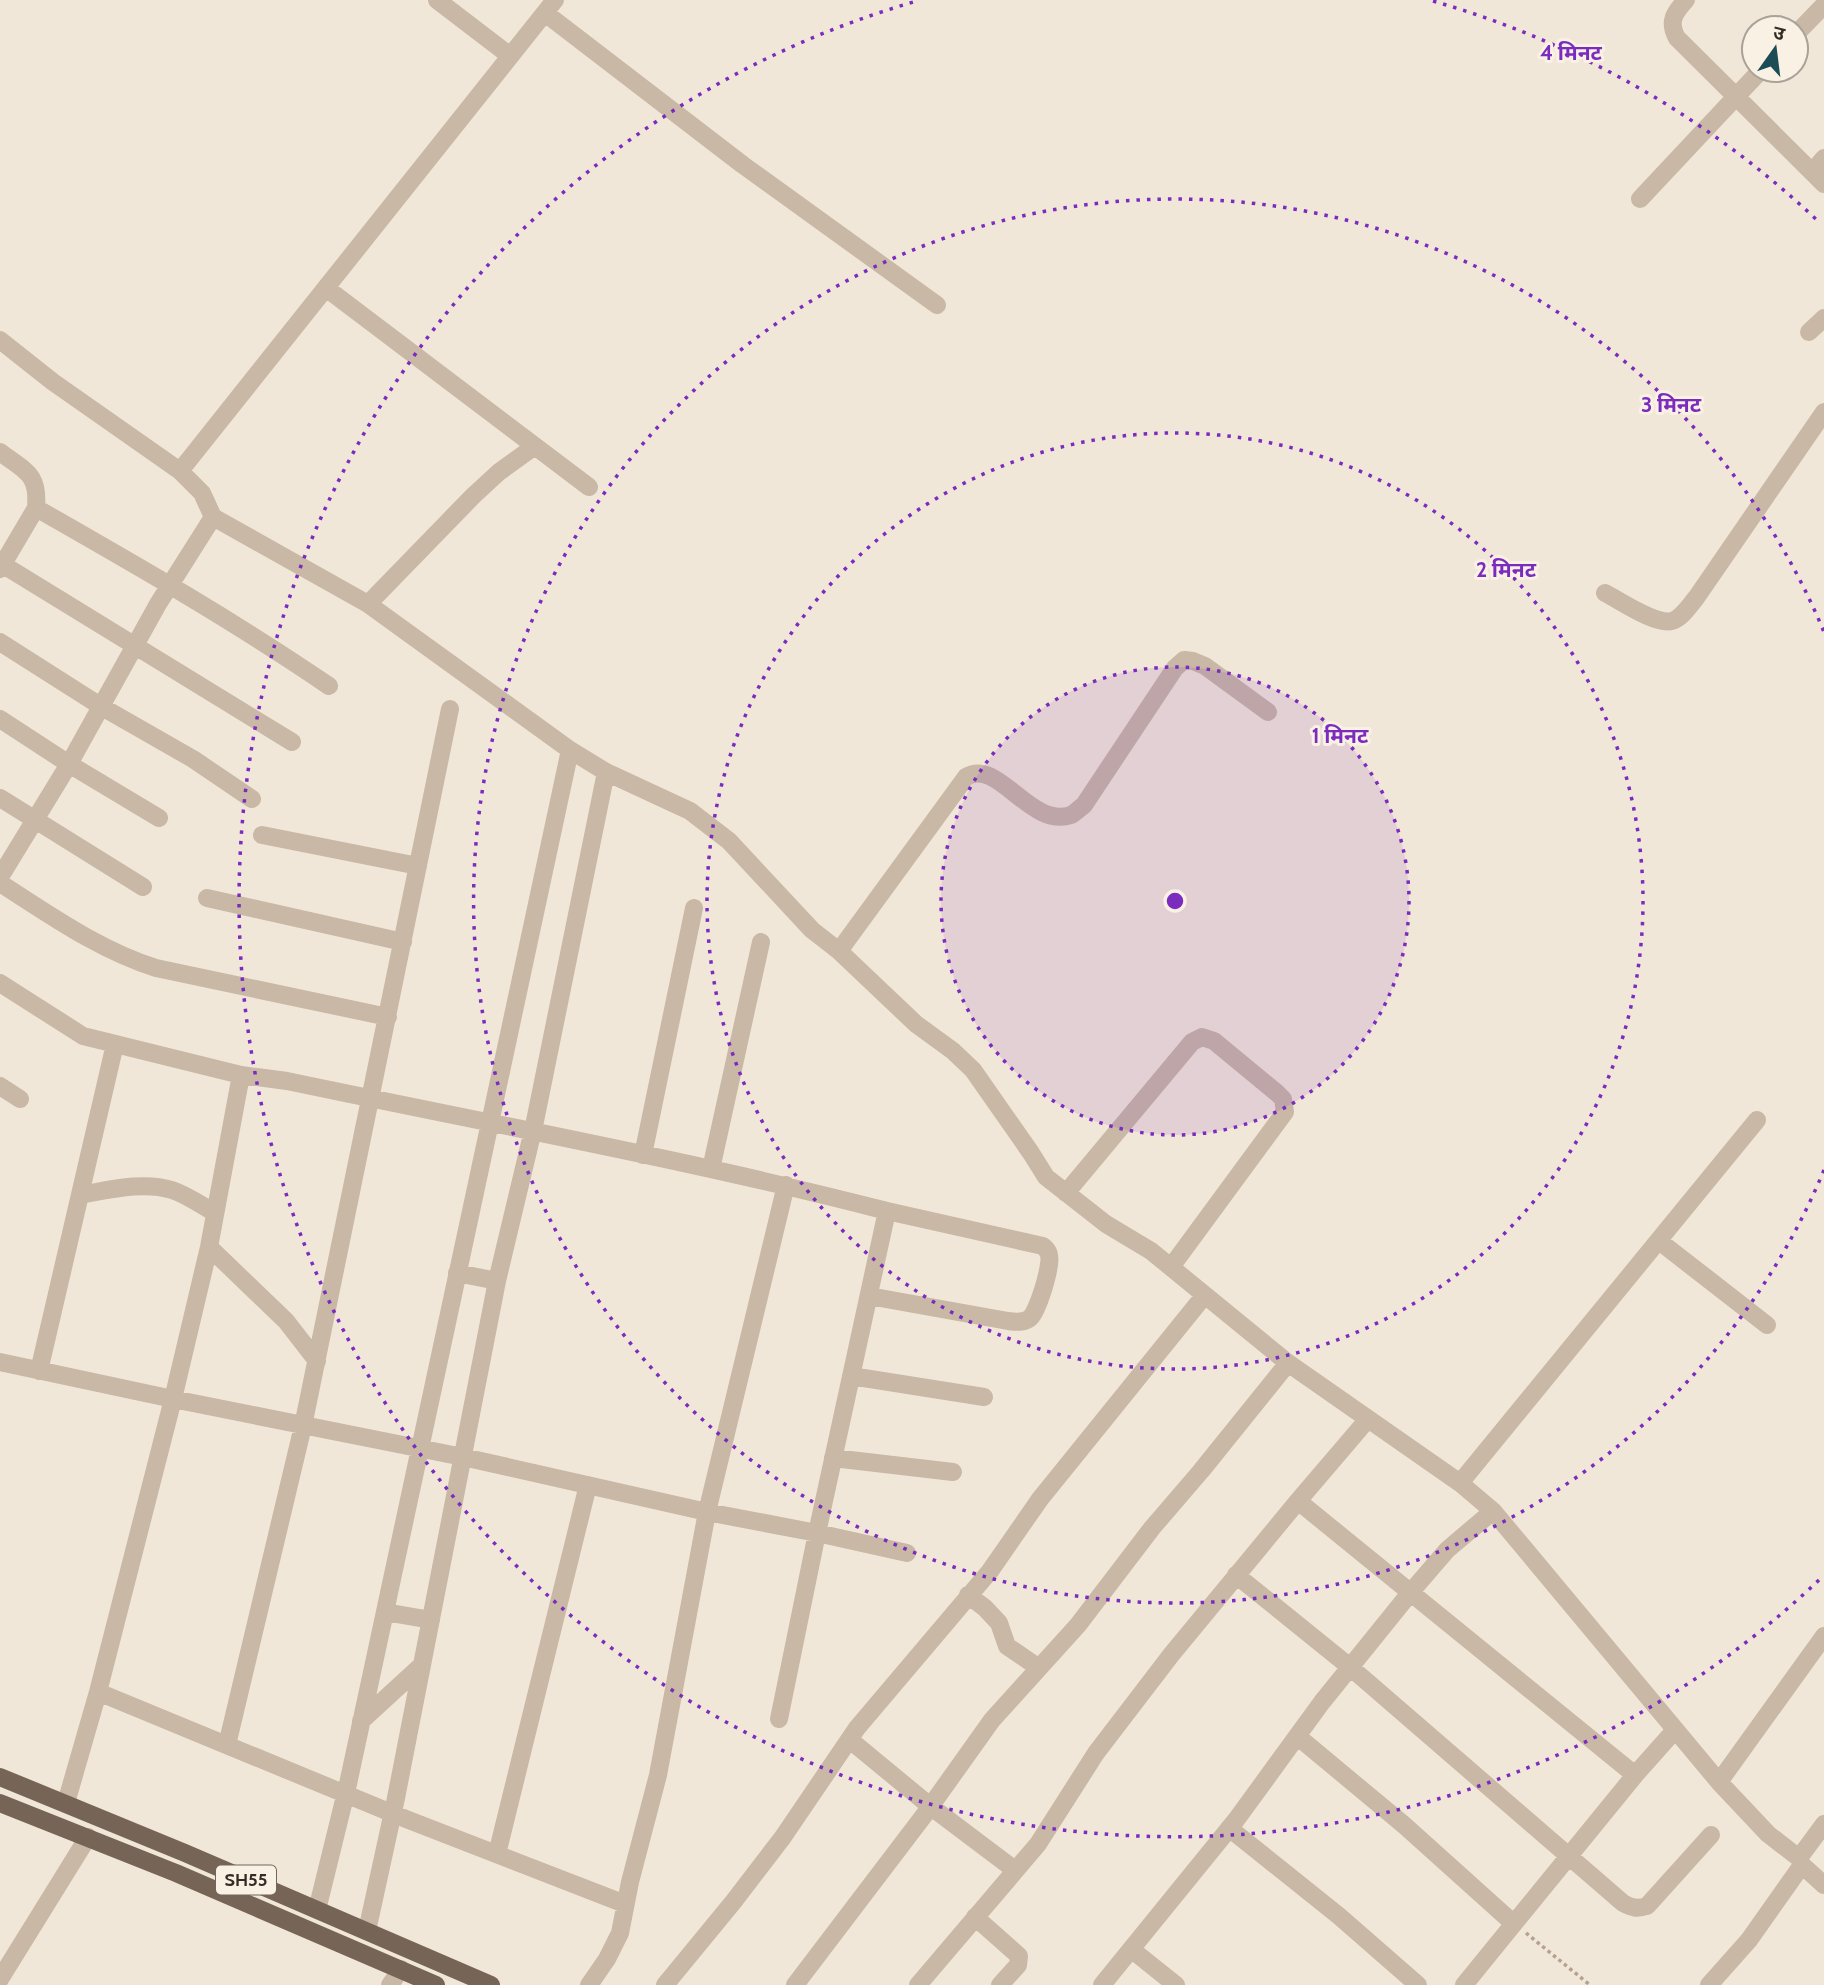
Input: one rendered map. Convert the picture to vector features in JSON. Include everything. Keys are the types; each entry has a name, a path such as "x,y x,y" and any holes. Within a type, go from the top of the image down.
{"main road":[{"name":"SH55","path":"0,1777 491,1985"},
{"name":"SH55","path":"1,1806 88,1837 436,1985"},
{"path":"335,1942 343,1921"}],"street":[{"path":"437,0 509,55"},
{"path":"1686,0 1674,15 1672,26 1677,38 1818,178 1824,158"},
{"path":"1810,20 1824,5"},
{"path":"180,471 550,6 743,165 937,305"},
{"path":"1640,200 1749,84"},
{"path":"326,288 589,487"},
{"path":"1809,332 1824,318"},
{"path":"0,340 53,382 180,471 202,493 213,517 368,604 570,750 606,772 690,811 729,841 812,930 839,951 916,1024 953,1051 973,1070 1046,1177 1106,1224 1151,1251 1288,1363 1460,1483 1493,1511 1719,1782 1769,1834 1824,1885"},
{"path":"1605,593 1663,621 1679,617 1696,598 1824,412"},
{"path":"368,604 473,496 499,472 535,446"},
{"path":"0,452 28,472 36,495 170,585 264,642 329,686"},
{"path":"36,495 1,566 292,742"},
{"path":"0,877 69,764 170,585 213,517"},
{"path":"0,642 102,707 193,759 253,799"},
{"path":"839,951 966,777 972,773 984,773 993,778 1037,811 1055,817 1071,815 1084,805 1175,668 1184,660 1205,666 1268,712"},
{"path":"227,1745 303,1426 450,709"},
{"path":"0,719 159,818"},
{"path":"317,1910 346,1794 570,750"},
{"path":"367,1931 393,1814 498,1281 533,1132 606,772"},
{"path":"0,798 143,887"},
{"path":"262,835 418,866"},
{"path":"0,883 66,926 133,961 387,1017"},
{"path":"207,898 402,942"},
{"path":"643,1155 694,908"},
{"path":"711,1169 761,942"},
{"path":"0,983 83,1036 241,1075 287,1081 786,1185 1043,1246 1050,1257 1037,1308 1028,1320 1020,1322 869,1296"},
{"path":"1066,1193 1192,1042 1202,1037 1214,1041 1277,1093 1283,1099 1286,1112 1171,1267"},
{"path":"39,1371 115,1044"},
{"path":"66,1803 98,1692 173,1399 209,1247 241,1075"},
{"path":"0,1086 20,1098"},
{"path":"1460,1483 1757,1120"},
{"path":"589,1985 607,1959 620,1933 630,1882 658,1775 707,1512 786,1185"},
{"path":"80,1195 149,1187 171,1190 189,1197 215,1213"},
{"path":"779,1719 887,1211"},
{"path":"1659,1241 1767,1325"},
{"path":"209,1247 286,1321 317,1360"},
{"path":"457,1273 498,1281"},
{"path":"665,1985 783,1837 850,1740 968,1595 990,1572 1040,1499 1204,1296"},
{"path":"0,1362 463,1457 707,1512 907,1553"},
{"path":"795,1985 930,1807 992,1720 1078,1625 1152,1528 1202,1471 1288,1363"},
{"path":"851,1377 984,1396"},
{"path":"918,1985 1038,1844 1096,1753 1236,1575 1368,1419"},
{"path":"833,1458 953,1472"},
{"path":"497,1854 588,1485"},
{"path":"1298,1501 1635,1775"},
{"path":"1102,1985 1230,1828 1297,1736 1410,1592 1447,1550 1493,1511"},
{"path":"1236,1575 1350,1667 1631,1908 1647,1906 1711,1835"},
{"path":"968,1595 999,1623 1007,1646 1039,1668"},
{"path":"385,1612 431,1619"},
{"path":"1719,1782 1824,1636"},
{"path":"361,1721 422,1665"},
{"path":"98,1692 393,1814 625,1904"},
{"path":"1464,1985 1635,1775 1675,1730"},
{"path":"1297,1736 1404,1825 1513,1923"},
{"path":"850,1740 930,1807 1015,1870"},
{"path":"1709,1985 1749,1940 1824,1824"},
{"path":"1230,1828 1339,1916 1418,1985"},
{"path":"0,1979 88,1837"},
{"path":"975,1917 1019,1956 1018,1965 1000,1985"},
{"path":"1131,1949 1176,1985"},
{"path":"390,1985 401,1969"}],"path":[{"path":"1513,1923 1590,1985"}]}
